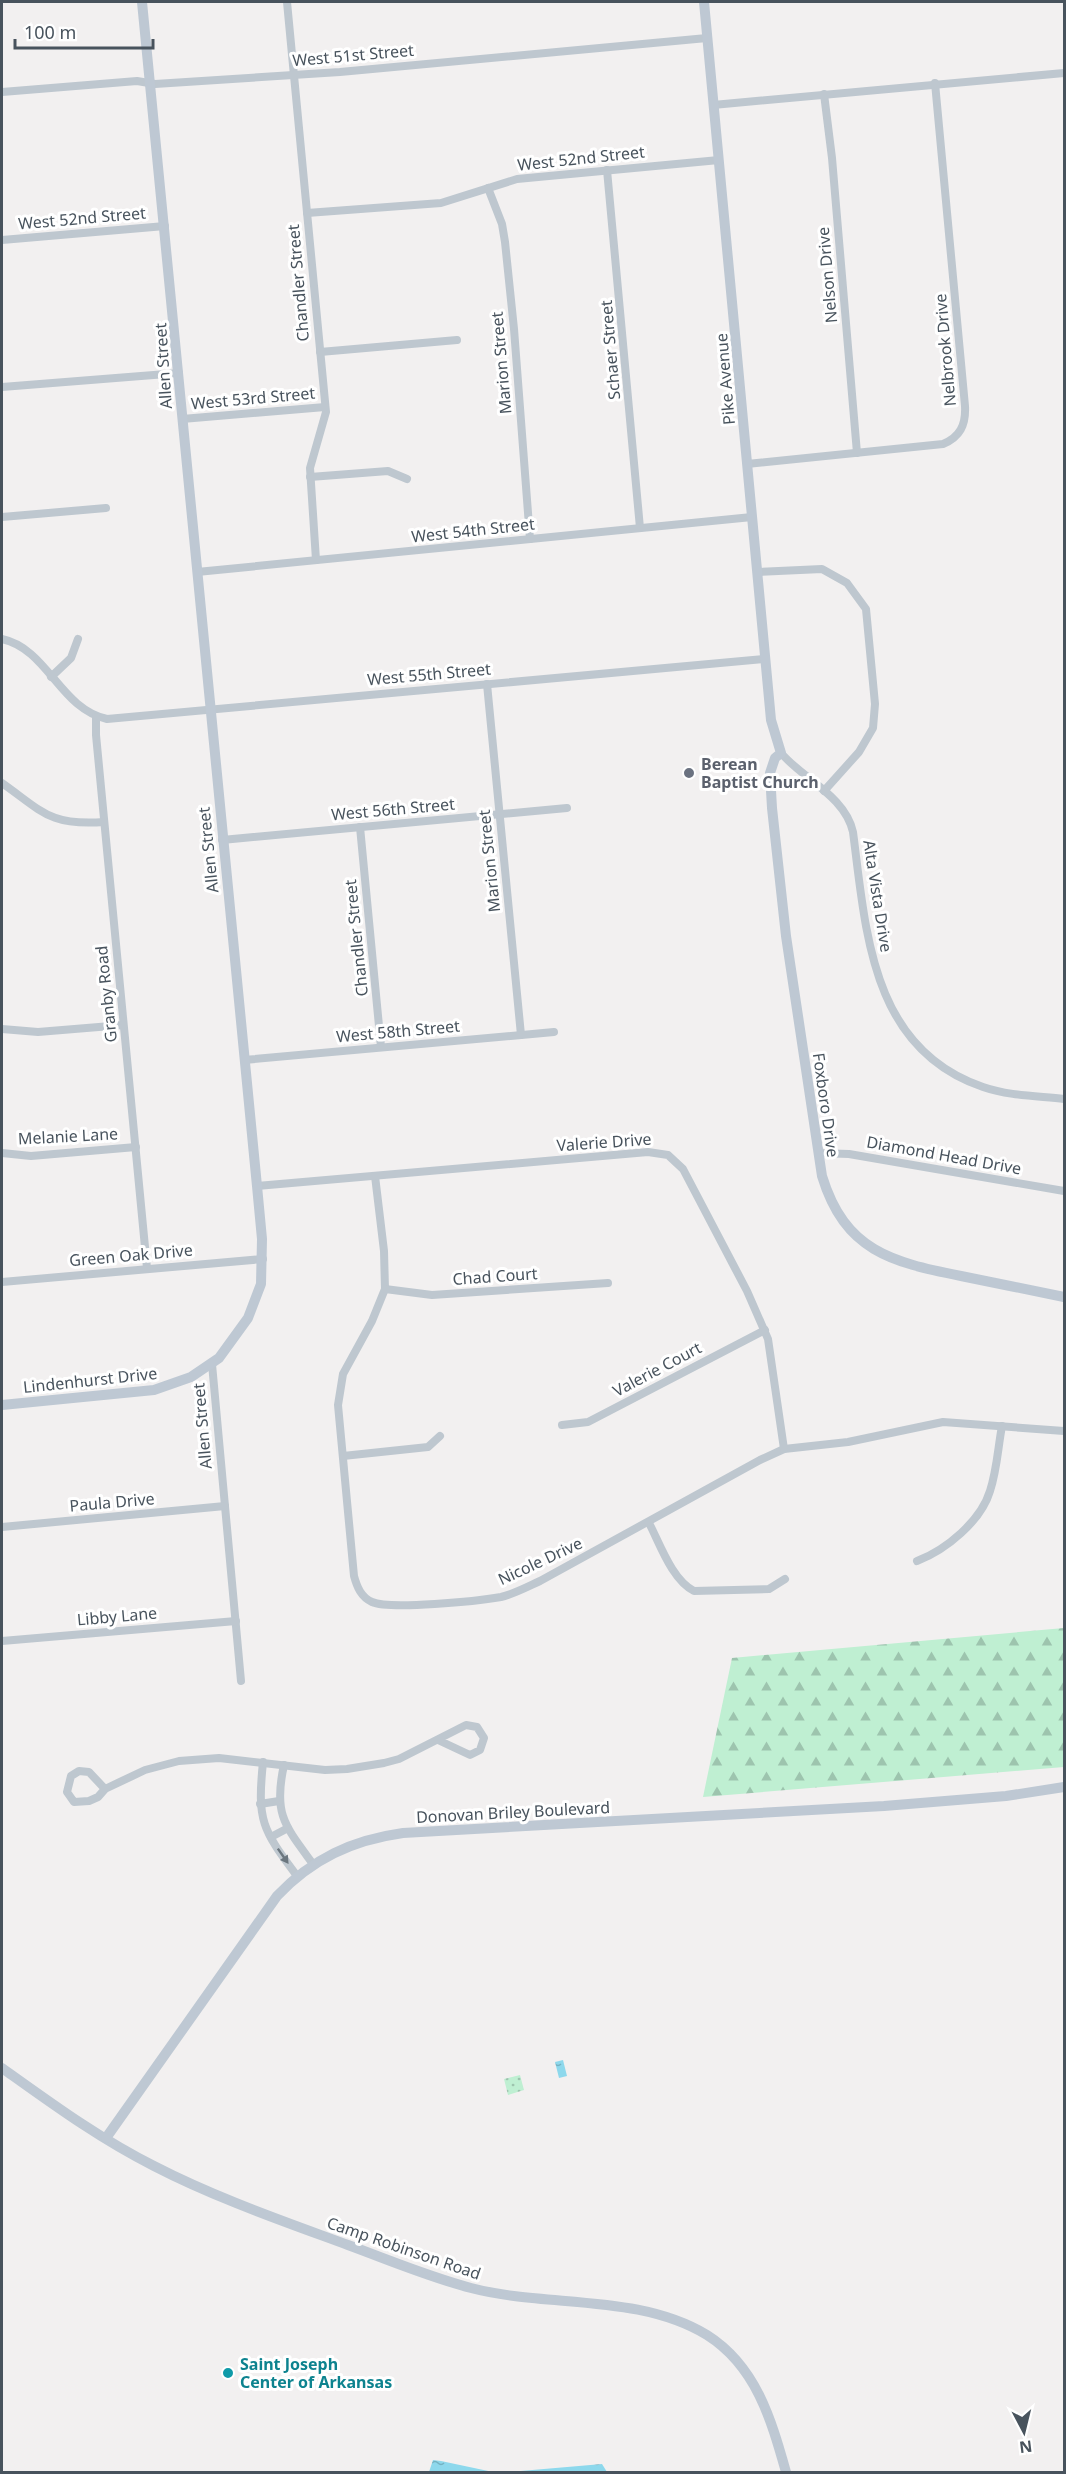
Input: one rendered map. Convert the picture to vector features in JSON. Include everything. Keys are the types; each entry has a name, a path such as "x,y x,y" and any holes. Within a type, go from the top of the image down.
{"street":[{"name":"Allen Street","path":"142,2 263,1258 261,1284 252,1311 235,1338 212,1364 241,1681"},
{"name":"Chandler Street","path":"287,2 325,407 310,477 316,560"},
{"name":"Pike Avenue","path":"704,2 771,720 781,753"},
{"name":"West 51st Street","path":"2,92 137,81 150,83 294,75 707,38"},
{"path":"713,105 935,83 1065,73"},
{"name":"Nelbrook Drive","path":"747,464 943,444 958,435 964,423 965,406 935,83"},
{"name":"Nelson Drive","path":"824,94 832,158 857,453"},
{"name":"West 52nd Street","path":"306,213 441,203 517,178 719,160"},
{"name":"Schaer Street","path":"607,170 640,528"},
{"name":"Marion Street","path":"488,188 502,224 505,242 530,539"},
{"name":"West 52nd Street","path":"2,240 165,226"},
{"path":"320,352 457,340"},
{"name":"West 53rd Street","path":"2,387 178,373"},
{"name":"West 53rd Street","path":"182,419 325,407"},
{"path":"310,477 388,471 407,479"},
{"path":"2,517 106,508"},
{"name":"West 54th Street","path":"196,572 752,517"},
{"path":"757,572 822,569 847,582 866,609 875,704 873,728 859,752 824,791"},
{"path":"2,639 23,648 74,703 96,717"},
{"path":"51,677 70,658 78,639"},
{"name":"West 55th Street","path":"96,717 132,718 765,658"},
{"name":"Marion Street","path":"487,684 521,1035"},
{"name":"Granby Road","path":"96,717 147,1268"},
{"name":"Alta Vista Drive","path":"781,753 840,806 852,828 868,941 883,994 898,1022 929,1055 961,1078 1001,1092 1065,1099"},
{"name":"Foxboro Drive","path":"781,753 775,758 771,773 772,808 786,936 818,1153 825,1187 839,1215 859,1239 879,1254 924,1269 1065,1297"},
{"path":"2,783 47,815 63,822 104,822"},
{"name":"West 56th Street","path":"222,840 567,808"},
{"name":"Chandler Street","path":"360,827 381,1047"},
{"path":"2,1029 38,1032 123,1024"},
{"name":"West 58th Street","path":"244,1060 554,1032"},
{"name":"Melanie Lane","path":"2,1153 31,1156 136,1147"},
{"name":"Valerie Drive","path":"257,1186 638,1153 665,1154 676,1160 683,1169 765,1330 772,1356 784,1449"},
{"name":"Diamond Head Drive","path":"818,1153 849,1154 1065,1191"},
{"name":"Nicole Drive","path":"375,1176 384,1251 385,1289 372,1321 343,1374 338,1405 354,1576 365,1598 378,1604 479,1600 511,1594 649,1523 760,1460 784,1449 848,1442 932,1423 956,1422 1065,1431"},
{"name":"Green Oak Drive","path":"2,1282 263,1258"},
{"name":"Chad Court","path":"385,1289 432,1295 608,1283"},
{"name":"Valerie Court","path":"562,1425 588,1422 765,1330"},
{"name":"Lindenhurst Drive","path":"2,1405 154,1390 183,1381 212,1364"},
{"path":"917,1561 951,1541 984,1504 992,1486 1002,1426"},
{"path":"343,1456 424,1448 432,1445 441,1436"},
{"name":"Paula Drive","path":"2,1527 225,1506"},
{"path":"649,1523 675,1572 684,1585 694,1591 769,1589 785,1579"},
{"name":"Libby Lane","path":"2,1641 236,1621"},
{"path":"105,1789 89,1772 79,1771 71,1776 67,1792 69,1798 80,1802 98,1797 105,1789 145,1770 179,1761 219,1758 325,1770 366,1767 399,1759 465,1725 477,1727 484,1738 480,1750 470,1755 457,1751 438,1740"},
{"path":"263,1762 260,1804 262,1822 297,1876"},
{"path":"284,1766 279,1801 288,1828 313,1864"},
{"name":"Donovan Briley Boulevard","path":"106,2138 257,1921 297,1876 313,1864 365,1840 403,1833 895,1806 1006,1796 1065,1786"},
{"path":"260,1804 279,1801"},
{"path":"271,1837 288,1828"},
{"name":"Camp Robinson Road","path":"2,2068 106,2138 154,2166 210,2192 453,2283 515,2296 657,2314 691,2326 725,2348 745,2371 765,2406 786,2472"}],"green space":[{"path":"1064,1628 1064,1767 703,1797 732,1658"},
{"path":"520,2075 524,2090 508,2095 504,2079"}],"water":[{"path":"563,2060 567,2076 559,2078 555,2062"},
{"path":"433,2460 441,2461 493,2472 429,2472"},
{"path":"602,2464 607,2472 509,2472"}],"place":[{"name":"Berean Baptist Church","path":"689,773"},
{"name":"Saint Joseph Center of Arkansas","path":"228,2373"}]}
